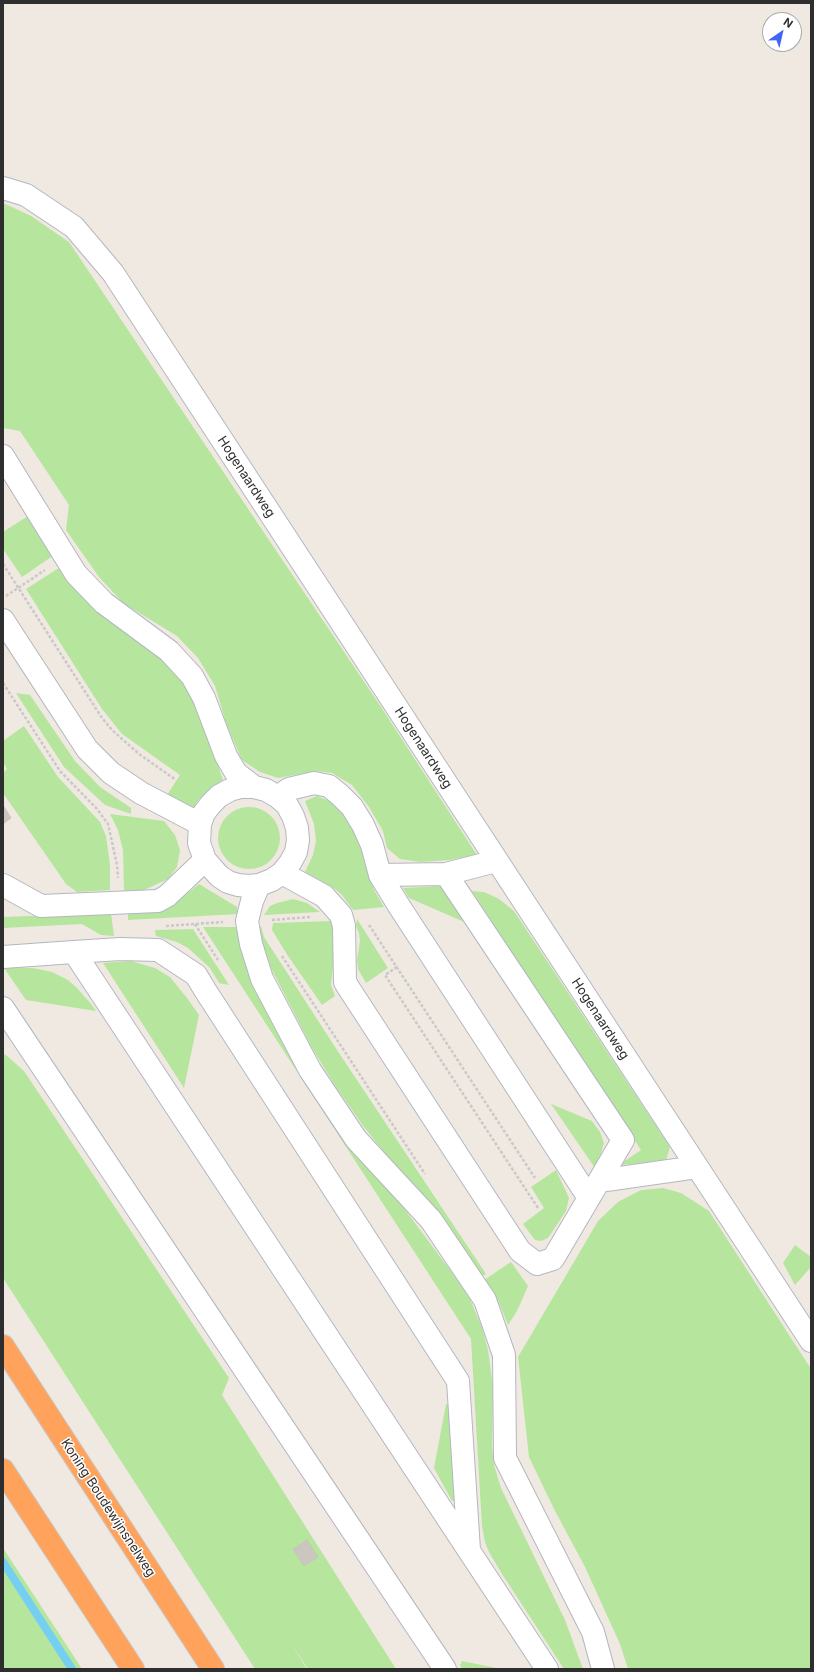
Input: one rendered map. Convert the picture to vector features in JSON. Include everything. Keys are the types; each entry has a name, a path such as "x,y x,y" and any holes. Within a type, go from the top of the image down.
{"highway":[{"name":"Koning Boudewijnsnelweg","path":"3,1346 213,1669"},
{"path":"3,1470 133,1669"}],"street":[{"name":"Hogenaardweg","path":"3,188 26,195 74,227 113,273 811,1342"},
{"path":"3,456 76,574 104,603 169,651 192,676 204,698 226,756 236,773 254,787"},
{"path":"3,620 87,749 111,773 141,793 200,824"},
{"path":"278,797 289,789 314,782 329,786 340,794 352,807 363,825 372,845 380,875 398,906 594,1189"},
{"path":"241,787 254,787 266,790 278,797 287,805 294,816 297,828 298,840 296,852 290,863 282,873 272,880 259,885 238,885 228,882 219,876 205,860 199,843 200,824 204,813 220,796 230,790 241,787"},
{"path":"3,885 41,906 158,900 167,896 205,860"},
{"path":"380,875 446,874 496,860"},
{"path":"282,873 324,896 341,915 344,926 345,982 520,1251 537,1264 553,1259 623,1140 446,874"},
{"path":"259,885 252,900 247,921 251,944 262,979 310,1070 356,1139 431,1220 485,1300 504,1355 505,1458 594,1632 603,1669"},
{"path":"3,956 120,949 158,950 196,975 458,1381 469,1551"},
{"path":"74,952 547,1669"},
{"path":"3,1008 445,1669"},
{"path":"594,1189 697,1167"}],"path":[{"path":"3,598 65,556"},
{"path":"3,564 102,718 112,730 139,754 176,780"},
{"path":"3,683 60,771 97,809"},
{"path":"165,926 362,914 535,1178"},
{"path":"279,952 428,1180"},
{"path":"397,967 385,976 538,1208"}],"green space":[{"path":"3,203 31,216 69,242 381,707 477,855 450,860 420,862 400,859 387,848 383,831 369,807 352,785 332,773 316,771 278,778 260,772 242,760 227,726 215,686 198,658 177,636 123,603 99,577 66,530 69,505 20,431 3,428"},
{"path":"28,516 54,555 22,577 3,549 3,532"},
{"path":"62,566 86,600 103,617 154,652 173,670 194,697 223,780 209,789 197,802 192,812 167,795 180,775 122,734 102,709 26,589"},
{"path":"16,693 30,695 75,761 100,787 131,808 131,814 105,805 64,767"},
{"path":"24,726 58,777 100,822 106,836 110,865 110,890 77,892 66,884 3,793 3,773 7,769 3,762 3,741"},
{"path":"317,796 335,803 349,816 365,857 374,890 384,907 353,910 342,895 335,889 305,872 313,855 316,841 314,824 305,801"},
{"path":"249,807 261,809 271,816 278,826 280,838 278,850 271,860 261,867 249,869 237,867 227,860 220,850 218,838 220,826 227,816 237,809"},
{"path":"110,814 164,821 175,835 180,850 177,867 168,879 144,890 124,891 123,850 118,830"},
{"path":"199,884 237,907 238,914 128,920 128,912 158,911 179,900"},
{"path":"442,886 469,924 409,898 403,888"},
{"path":"472,891 484,892 499,899 514,911 670,1147 666,1161 619,1165 641,1150"},
{"path":"293,899 307,903 320,912 264,915 270,906"},
{"path":"111,913 114,936 101,935 82,924 3,928 3,917"},
{"path":"357,919 388,968 366,983 358,969 357,960 360,941 356,926"},
{"path":"331,921 336,938 331,985 335,996 322,1005 272,930 273,923"},
{"path":"261,926 264,937 337,1050 486,1274 482,1276 364,1127 336,1087 312,1048 271,968 260,938 259,927"},
{"path":"203,927 236,927 242,945 354,1150 403,1207 470,1299 482,1328 488,1350 493,1387 492,1445 494,1465 501,1488 565,1620 583,1669 564,1669 502,1574 485,1542 482,1526 471,1339"},
{"path":"193,929 229,985 219,983 210,968 188,948 177,942 156,936 155,930"},
{"path":"131,961 155,968 170,977 199,1015 184,1088 103,963"},
{"path":"4,968 33,968 52,972 68,980 77,988 96,1011 26,1000"},
{"path":"3,1054 24,1071 229,1378 222,1395 396,1669 308,1669 290,1642 307,1669 255,1669 3,1278"},
{"path":"551,1104 592,1121 600,1132 604,1143 595,1168"},
{"path":"556,1170 569,1198 566,1211 548,1238 541,1241 535,1240 523,1224 544,1208 531,1187"},
{"path":"663,1188 681,1193 709,1211 811,1369 811,1669 628,1669 620,1644 585,1567 554,1509 529,1457 518,1357 598,1221 618,1202 641,1190"},
{"path":"795,1245 811,1257 811,1267 795,1285 783,1263"},
{"path":"511,1262 528,1286 517,1311 508,1325 498,1300 484,1280"},
{"path":"446,1404 450,1405 457,1501 452,1501 434,1468"},
{"path":"3,1548 71,1652 82,1669 3,1669"},
{"path":"462,1661 501,1669 462,1669 460,1665"}],"building":[{"path":"3,805 11,818 3,824"},
{"path":"307,1540 318,1557 304,1566 293,1549"}],"waterway":[{"path":"3,1562 72,1669"}]}
